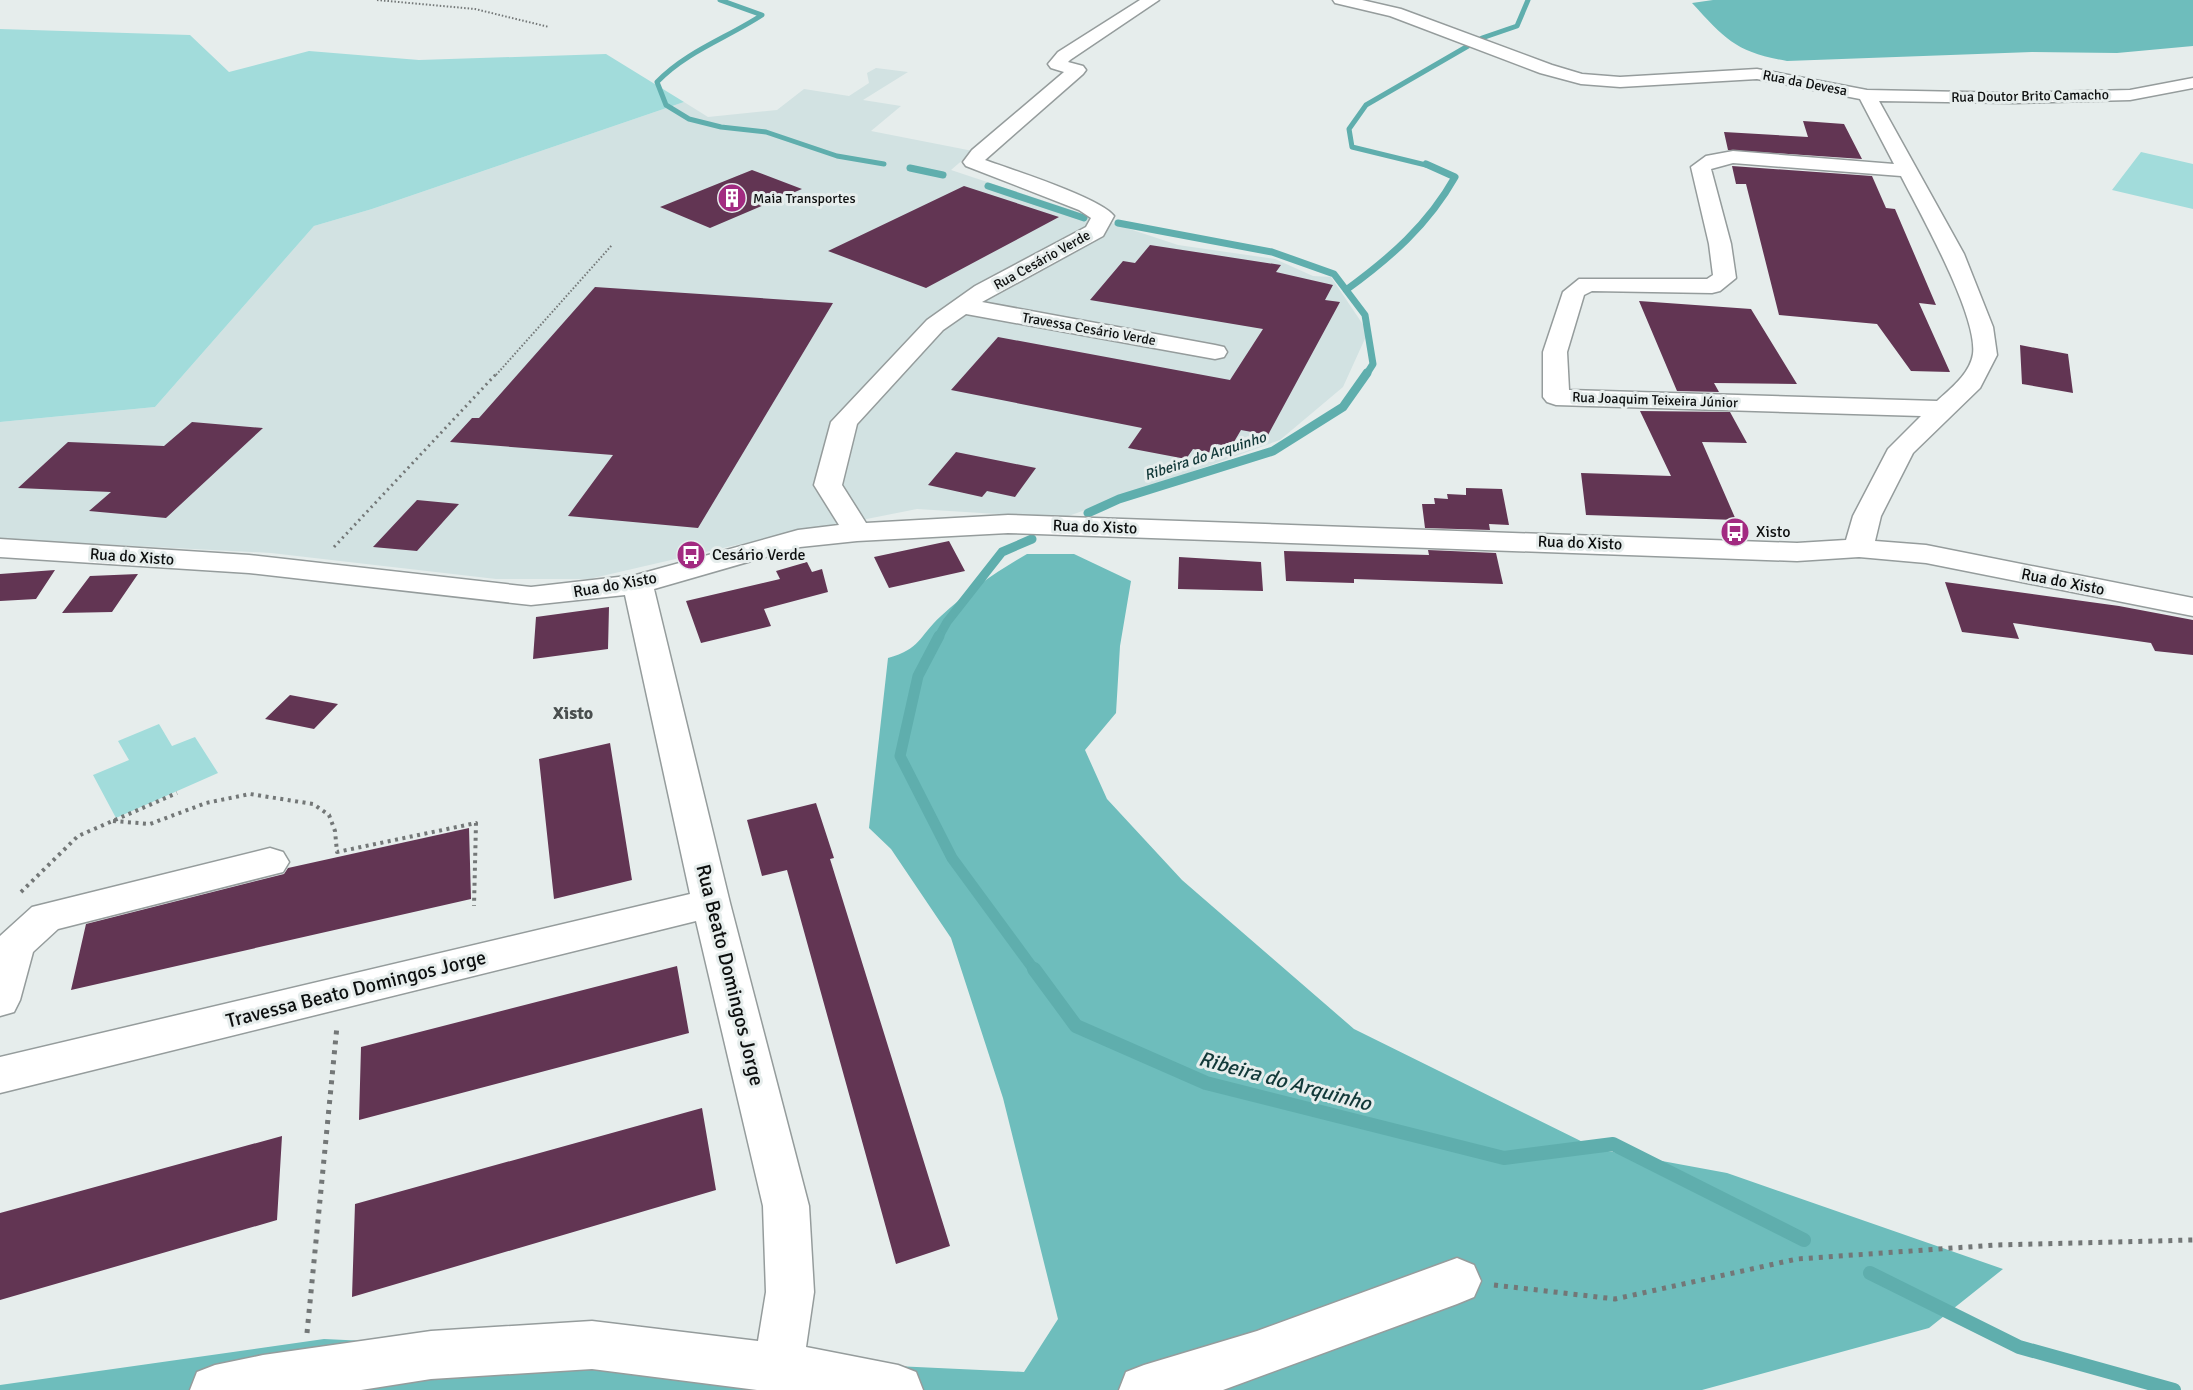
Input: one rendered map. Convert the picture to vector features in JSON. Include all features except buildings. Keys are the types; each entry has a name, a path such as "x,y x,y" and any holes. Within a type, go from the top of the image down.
{"street":[{"name":"Rua Cesário Verde","path":"857,532 828,485 844,422 935,325 983,291 1095,231 1103,216 1086,206 973,162 979,154 1077,70 1057,64 1064,56 1151,0"},
{"name":"Rua da Devesa","path":"1341,0 1395,12 1546,69 1581,79 1620,82 1757,74 1867,95 1953,254 1982,327 1986,355 1971,383 1901,449 1867,516 1858,548"},
{"name":"Rua Doutor Brito Camacho","path":"1867,95 2003,98 2130,95 2193,83"},
{"path":"2130,95 2193,99"},
{"name":"Rua Joaquim Teixeira Júnior","path":"1907,171 1733,157 1713,160 1701,167 1720,244 1725,278 1712,285 1587,284 1574,292 1556,352 1556,397 1943,409"},
{"name":"Travessa Cesário Verde","path":"963,306 1215,352"},
{"name":"Rua do Xisto","path":"0,548 315,571 504,595 570,594 638,584 798,539 857,532 1008,524 1797,552 1858,548 1926,554 2193,608"},
{"name":"Rua Beato Domingos Jorge","path":"638,584 711,903 786,1206 790,1292 778,1368"},
{"path":"0,1000 15,945 46,917 270,862"},
{"name":"Travessa Beato Domingos Jorge","path":"0,1075 711,903"},
{"path":"1144,1390 1257,1355 1456,1281"},
{"path":"215,1390 430,1355 592,1345 778,1368 898,1390"}],"path":[{"path":"376,0 398,4 450,6 498,13 549,27"},
{"path":"315,571 330,551 513,356 612,245"},
{"path":"18,895 65,846 78,836 177,794"},
{"path":"113,821 150,824 206,803 250,794 313,804 329,815 335,831 337,852 476,824 474,906"},
{"path":"303,1374 340,993"},
{"path":"1456,1281 1614,1299 1797,1258 1996,1245 2193,1240"}],"shaded area":[{"path":"1713,0 2193,0 2193,46 2117,53 2032,52 1787,61 1755,53 1733,42 1692,3"},
{"path":"0,29 190,35 229,72 309,51 419,60 606,54 684,102 372,209 314,226 155,407 0,422"},
{"path":"876,68 908,72 863,100 901,106 871,131 973,151 951,170 1178,245 1275,259 1313,276 1331,277 1368,332 1343,387 1280,440 1063,518 917,509 736,545 589,579 496,579 271,553 0,539 0,422 155,407 314,226 372,209 684,102 708,117 777,110 804,89 849,96 869,83 867,73"},
{"path":"2141,152 2193,164 2193,209 2112,190"},
{"path":"1027,554 1074,554 1131,581 1120,646 1116,713 1085,750 1107,799 1182,880 1354,1029 1597,1149 1727,1173 2003,1269 1929,1328 1702,1390 0,1390 0,1385 324,1339 1024,1372 1058,1319 1003,1098 951,938 891,849 869,828 888,658 907,651 918,642 933,623 961,599 993,575"},
{"path":"159,724 172,746 195,737 218,773 116,818 93,775 129,760 118,741"}],"waterway":[{"name":"Ribeira do Arquinho","path":"720,0 762,15 694,53 657,82 666,105 689,119 721,127 766,132 837,156 884,164"},
{"path":"1482,38 1517,26 1528,0"},
{"path":"1430,166 1352,147 1349,129 1366,105 1468,46"},
{"path":"1346,290 1407,240 1433,210 1455,177 1426,164"},
{"name":"Ribeira do Arquinho","path":"910,168 943,175"},
{"name":"Ribeira do Arquinho","path":"988,186 1084,218"},
{"name":"Ribeira do Arquinho","path":"1118,223 1272,252 1334,274 1346,290"},
{"name":"Ribeira do Arquinho","path":"1346,290 1365,315 1373,364 1366,375"},
{"name":"Ribeira do Arquinho","path":"1088,513 1119,499 1273,451 1343,407 1367,373"},
{"name":"Ribeira do Arquinho","path":"938,638 947,622 1002,552 1032,539"},
{"name":"Ribeira do Arquinho","path":"939,636 918,676 900,756 952,858 1035,971"},
{"name":"Ribeira do Arquinho","path":"1034,969 1076,1026 1206,1083 1504,1158 1613,1144 1804,1240"},
{"name":"Ribeira do Arquinho","path":"1870,1273 2019,1347 2174,1390"}],"place":[{"name":"Maia Transportes","path":"732,198"},
{"name":"Xisto","path":"1735,532"},
{"name":"Cesário Verde","path":"691,555"}],"district":[{"name":"Xisto","path":"573,713"}]}
